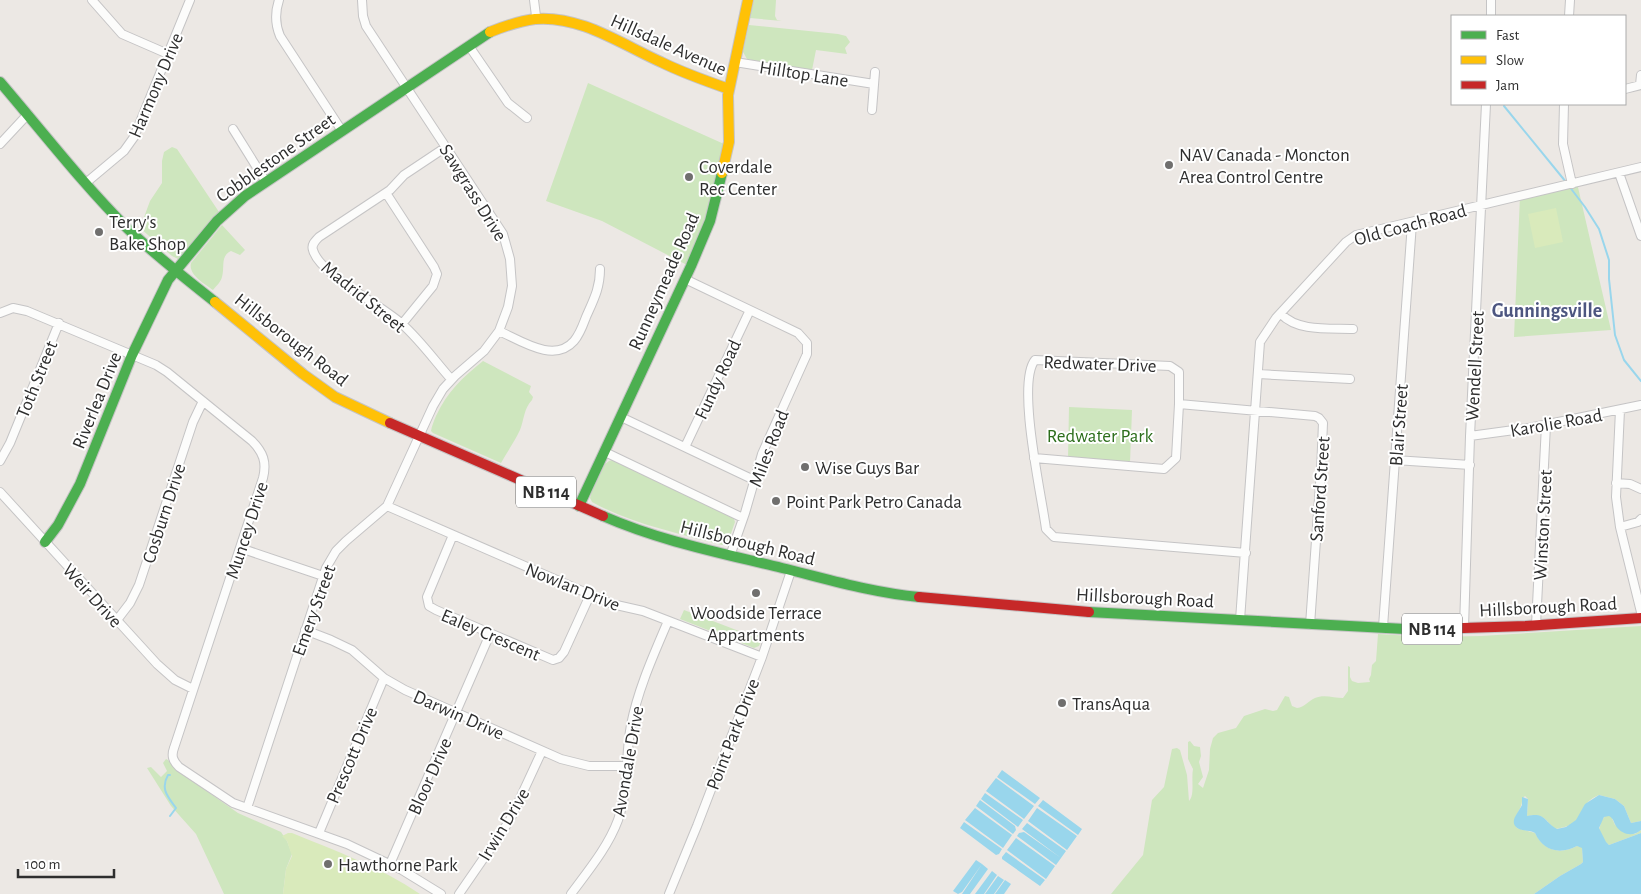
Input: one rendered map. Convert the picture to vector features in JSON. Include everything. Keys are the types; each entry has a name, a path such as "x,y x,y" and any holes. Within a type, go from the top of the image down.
{"main road":[{"name":"Runneymeade Road","path":"580,506 686,279 707,229 729,142 729,89 748,0"},
{"name":"Hillsdale Avenue","path":"407,88 469,46 506,24 536,16 562,18 581,24 685,74 729,89"},
{"name":"Hillsborough Road","path":"0,82 120,221 152,251 302,374 324,389 370,414 580,506 649,534 730,556 864,588 915,597 1048,610 1406,629 1536,625 1641,618"},
{"name":"Cobblestone Street","path":"176,270 224,214 238,201 407,88"},
{"name":"Riverlea Drive","path":"45,542 58,525 80,484 132,355 166,283 176,270"}],"street":[{"path":"92,0 122,34 168,54"},
{"name":"Harmony Drive","path":"87,182 124,151 131,142 190,0"},
{"path":"278,0 276,16 280,36 342,131"},
{"name":"Sawgrass Drive","path":"362,0 366,26 496,222 507,247 511,266 512,286 508,306 499,331 484,351 451,379 437,400 421,436"},
{"path":"534,0 536,16"},
{"path":"1491,15 1492,0"},
{"path":"1569,15 1570,0"},
{"path":"469,46 508,103 527,118"},
{"name":"Hilltop Lane","path":"735,62 874,84"},
{"path":"872,110 875,72"},
{"path":"1626,89 1641,85 1641,75"},
{"name":"Wendell Street","path":"1464,628 1470,436 1486,105"},
{"path":"1564,105 1563,144 1572,184"},
{"path":"0,144 28,114"},
{"path":"233,129 266,182"},
{"name":"Madrid Street","path":"446,147 404,175 386,192 319,237 314,242 312,249 330,273 402,324 451,379"},
{"name":"Old Coach Road","path":"1240,620 1260,342 1276,318 1282,314 1346,242 1356,236 1641,168"},
{"path":"1619,173 1641,236"},
{"path":"386,192 437,274 433,286 402,324"},
{"name":"Blair Street","path":"1383,627 1412,223"},
{"path":"499,331 544,350 566,347 574,341 579,333 597,292 600,269"},
{"path":"686,279 750,310"},
{"name":"Muncey Drive","path":"0,313 8,309 17,308 161,368 252,441 264,458 264,473 172,756 179,766 228,800 247,808"},
{"name":"Miles Road","path":"730,556 762,454 808,350 807,342 798,333 750,310"},
{"name":"Fundy Road","path":"685,447 750,310"},
{"path":"1282,314 1285,318 1308,328 1352,329"},
{"name":"Toth Street","path":"0,462 10,443 58,324"},
{"name":"Redwater Drive","path":"1034,458 1164,469 1176,458 1179,372 1170,366 1035,360 1031,365 1028,394 1034,458 1046,529 1054,537 1246,553"},
{"path":"1258,374 1350,379"},
{"name":"Cosburn Drive","path":"117,620 130,603 139,585 193,422 203,401"},
{"path":"1179,404 1255,412"},
{"name":"Karolie Road","path":"1470,436 1546,425 1641,405"},
{"path":"1620,410 1616,497 1620,527 1641,612"},
{"name":"Sanford Street","path":"1255,412 1315,416 1323,423 1322,470 1310,625"},
{"path":"621,417 754,480"},
{"name":"Winston Street","path":"1536,625 1546,425"},
{"name":"Emery Street","path":"247,808 323,576 340,546 387,506 421,436"},
{"path":"605,452 743,518"},
{"path":"1396,460 1470,465"},
{"path":"1616,483 1630,484 1641,489"},
{"name":"Weir Drive","path":"0,492 163,670 180,684 193,689"},
{"name":"Nowlan Drive","path":"387,506 612,604 643,611 762,656"},
{"path":"1620,527 1638,522 1641,519"},
{"name":"Ealey Crescent","path":"454,535 428,595 428,602 436,610 490,634 545,657 556,659 564,652 590,594"},
{"path":"240,548 323,576"},
{"name":"Point Park Drive","path":"669,894 762,656 791,571"},
{"name":"Avondale Drive","path":"573,893 604,848 615,828 623,801 628,742 635,706 668,621"},
{"name":"Darwin Drive","path":"305,630 352,650 384,678 405,690 542,751 589,766 626,766"},
{"name":"Bloor Drive","path":"390,864 490,634"},
{"name":"Prescott Drive","path":"319,833 384,678"},
{"name":"Irwin Drive","path":"459,894 513,815 542,751"},
{"path":"247,808 319,833 390,864 416,877 441,894"}],"green space":[{"path":"754,0 776,0 775,16 777,20 782,21 750,18"},
{"path":"749,25 838,34 846,36 850,42 845,48 847,54 816,50 812,70 752,60 747,59 743,52"},
{"path":"588,83 724,144 706,216 687,265 602,221 546,201"},
{"path":"172,147 177,149 219,212 181,258 178,259 140,228 150,201 162,183 164,152"},
{"path":"1577,183 1611,330 1514,337 1520,196"},
{"path":"1556,208 1563,242 1535,248 1528,214"},
{"path":"222,225 245,250 240,255 231,251 225,256 220,282 213,290 195,275 192,271 191,263"},
{"path":"483,361 531,386 529,392 533,397 526,410 520,430 501,463 431,431 440,407 450,392"},
{"name":"Redwater Park","path":"1069,407 1132,410 1130,463 1068,459"},
{"path":"612,460 627,465 733,516 735,522 728,542 722,545 656,527 607,510 592,502 591,494 605,464"},
{"path":"684,610 752,636 754,631 764,634 759,646 754,648 680,619"},
{"path":"1641,626 1641,821 1631,823 1624,806 1615,799 1599,795 1588,802 1576,821 1568,826 1555,829 1540,816 1527,816 1528,799 1525,796 1515,818 1517,828 1535,833 1543,844 1553,850 1559,851 1577,846 1582,847 1583,862 1581,864 1534,894 1111,894 1143,855 1152,800 1164,787 1172,749 1177,748 1180,750 1187,775 1189,801 1192,795 1193,769 1188,759 1188,742 1190,741 1194,746 1200,747 1201,756 1199,762 1203,777 1198,784 1203,788 1209,770 1210,749 1213,738 1218,733 1236,728 1244,716 1265,709 1277,710 1285,696 1289,697 1292,706 1297,708 1318,697 1343,698 1348,691 1348,666 1350,667 1352,681 1358,683 1370,682 1372,665 1376,661 1378,634 1429,637 1481,636"},
{"path":"166,759 175,769 238,813 281,832 292,854 286,869 283,894 224,894 196,834 171,806 147,768 151,767 161,777 167,771 163,763"},
{"path":"1605,816 1611,816 1615,825 1635,834 1641,830 1641,833 1609,845 1605,842 1599,830"},
{"name":"Hawthorne Park","path":"288,833 358,860 405,884 420,894 283,894 286,869 292,856 287,841 282,836"}],"water":[{"path":"1002,770 1040,798 1035,804 997,777"},
{"path":"996,778 1034,806 1024,819 986,791"},
{"path":"985,793 1023,820 1018,827 981,799"},
{"path":"1599,795 1615,799 1624,806 1631,823 1641,821 1641,830 1635,834 1621,831 1609,816 1604,817 1599,828 1609,845 1641,833 1641,894 1534,894 1581,864 1583,862 1582,848 1577,846 1571,849 1553,850 1543,844 1535,833 1516,827 1514,821 1522,805 1522,797 1528,799 1527,816 1541,816 1557,829 1566,827 1576,820 1585,804"},
{"path":"980,800 1015,826 1016,830 1013,834 976,806"},
{"path":"1043,800 1082,829 1078,835 1038,806"},
{"path":"975,808 1012,835 1003,848 965,820"},
{"path":"1037,808 1077,836 1067,850 1028,821"},
{"path":"964,822 1002,849 999,854 996,855 960,828"},
{"path":"1027,823 1066,851 1061,858 1022,829"},
{"path":"1024,832 1061,858 1056,865 1017,836 1019,833"},
{"path":"1016,838 1055,866 1046,879 1007,850"},
{"path":"1006,852 1045,880 1040,886 1002,859"},
{"path":"976,860 982,864 962,892 958,894 953,891"},
{"path":"982,864 988,869 970,894 962,894"},
{"path":"992,871 997,875 984,894 975,894"},
{"path":"998,876 1004,880 994,894 985,894"},
{"path":"1005,880 1011,884 1004,894 995,894"}],"waterway":[{"path":"1504,106 1566,182"},
{"path":"1569,186 1599,229 1609,260 1609,279 1615,335 1624,360 1641,381"},
{"path":"170,775 168,775 166,780 165,789 176,808 170,816"}],"traffic: fast":[{"path":"45,542 58,525 80,484 132,355 168,280 217,221 245,196 490,32"},
{"path":"0,82 78,175 128,229 159,257 215,302"},
{"path":"579,506 691,266 710,221 722,173"},
{"path":"603,516 646,533 714,552 867,589 919,597"},
{"path":"1089,612 1405,629 1463,628"}],"traffic: slow":[{"path":"722,173 729,142 728,95 748,0"},
{"path":"490,32 512,24 535,19 552,19 568,22 600,32 678,70 729,89"},
{"path":"215,302 303,374 335,397 390,423"}],"traffic: jam":[{"path":"390,423 603,516"},
{"path":"919,597 1089,612"},
{"path":"1463,628 1526,626 1641,618"}],"place":[{"name":"NAV Canada - Moncton Area Control Centre","path":"1169,165"},
{"name":"Coverdale Rec Center","path":"689,177"},
{"name":"Terry's Bake Shop","path":"99,232"},
{"name":"Wise Guys Bar","path":"805,467"},
{"name":"Point Park Petro Canada","path":"776,501"},
{"name":"Woodside Terrace Appartments","path":"756,593"},
{"name":"TransAqua","path":"1062,703"},
{"name":"Hawthorne Park","path":"328,864"}],"district":[{"name":"Gunningsville","path":"1547,310"}]}
